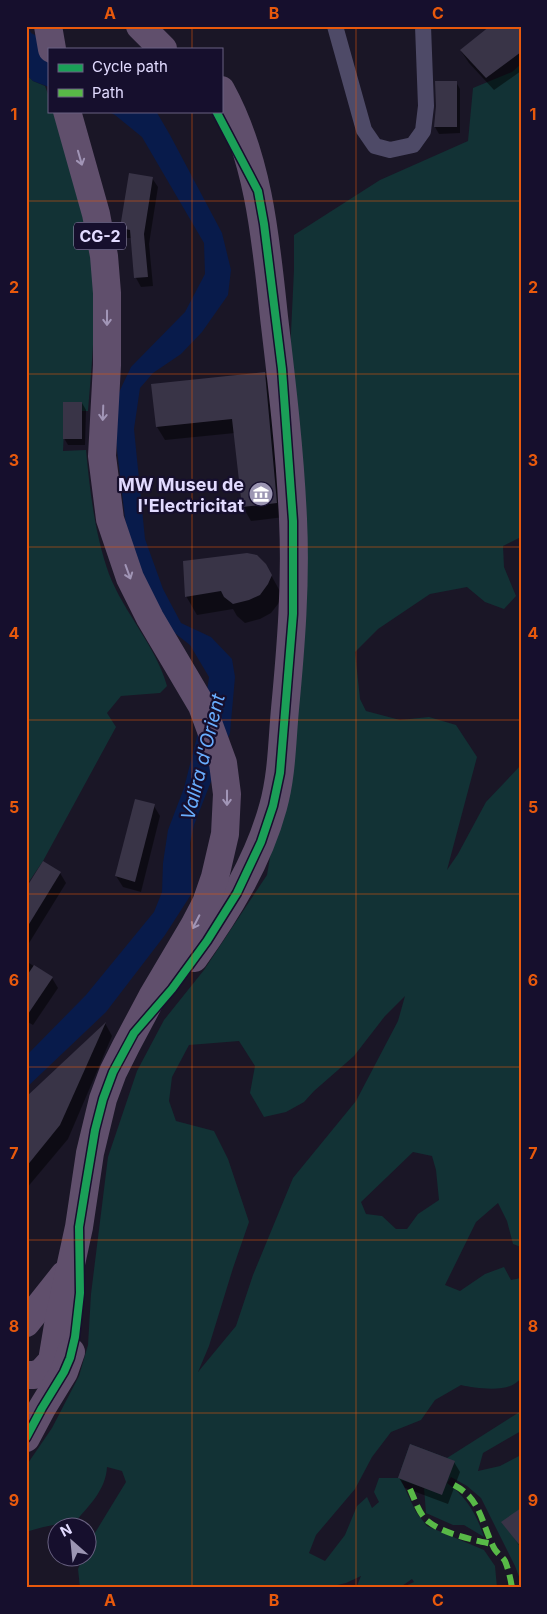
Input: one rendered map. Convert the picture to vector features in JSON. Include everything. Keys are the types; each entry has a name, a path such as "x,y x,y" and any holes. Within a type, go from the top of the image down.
{"highway":[{"path":"48,26 52,48"},
{"path":"140,26 162,48"},
{"path":"160,26 182,48"},
{"name":"CG-2","path":"134,1033 172,990 207,941 237,893 261,842 274,806 280,773 293,614 293,521 282,369 264,224 258,191 235,117 222,92"},
{"name":"CG-2","path":"26,1438 45,1376 73,1259 80,1227 90,1152 103,1099 113,1072 152,997 206,903 215,877 225,834 227,794 223,763 202,706 150,618 130,578 110,519 102,456 107,365 107,293 104,256 96,214 67,112"},
{"path":"217,112 258,191"},
{"path":"45,1376 64,1372 70,1358 75,1337 81,1272 80,1227"},
{"name":"CG-2","path":"26,1325 60,1281 73,1259"},
{"name":"CG-2","path":"26,1325 45,1330 52,1339 45,1376"}],"street":[{"path":"335,26 364,130 375,146 390,150 414,146 422,131 426,106 423,26"}],"green space":[{"path":"521,64 521,537 503,546 504,567 516,596 504,609 485,602 467,587 430,594 378,629 355,652 360,699 366,711 400,720 429,717 456,725 477,757 447,870 458,854 486,802 521,765 521,1247 513,1244 507,1221 498,1203 476,1222 445,1285 460,1291 485,1274 504,1267 511,1280 521,1278 521,1379 505,1388 492,1389 461,1385 435,1400 421,1420 391,1432 372,1457 355,1489 316,1535 309,1553 325,1561 345,1535 357,1506 367,1497 372,1508 379,1502 374,1492 379,1478 398,1478 410,1444 447,1458 521,1411 521,1431 483,1453 478,1471 500,1466 521,1455 521,1582 481,1498 467,1486 451,1477 447,1483 460,1494 470,1507 484,1537 464,1525 453,1525 426,1513 424,1488 401,1480 416,1512 427,1526 484,1550 495,1566 497,1588 401,1588 414,1582 412,1579 399,1588 356,1588 361,1576 346,1583 325,1588 80,1588 79,1566 98,1566 98,1528 126,1482 122,1471 107,1467 100,1491 80,1516 48,1516 48,1526 26,1532 26,1466 52,1428 79,1376 88,1345 91,1294 108,1157 137,1071 164,1020 204,970 267,875 290,741 289,374 294,235 380,180 468,141 473,88 512,72","holes":["405,996 398,1021 356,1101 293,1178 253,1275 236,1326 198,1372 209,1346 249,1222 228,1159 214,1131 176,1121 169,1101 172,1077 189,1045 239,1041 255,1066 250,1093 264,1117 286,1112 304,1102 354,1056 385,1016","413,1152 432,1156 436,1170 439,1200 418,1214 407,1229 396,1229 382,1216 366,1214 361,1202"]},
{"path":"26,74 33,81 45,86 48,94 48,112 53,112 70,168 81,207 92,266 94,320 88,411 65,411 63,451 86,450 91,497 109,574 115,588 148,643 167,686 160,693 121,696 107,713 116,727 43,861 26,886"}],"water":[{"path":"26,26 28,26 31,33 59,48 48,48 48,87 33,81 26,74"},
{"name":"Valira d'Orient","path":"109,112 157,112 222,233 231,270 228,295 202,332 181,354 153,373 140,388 134,429 145,539 163,589 181,623 211,637 232,659 235,677 230,733 194,825 190,843 192,893 165,935 106,1012 26,1088 26,1056 86,995 154,912 162,892 163,863 168,830 184,788 205,705 209,677 190,645 167,627 145,586 126,527 112,407 131,367 185,312 205,274 204,243 142,137"}],"building":[{"path":"490,26 521,26 521,52 486,78 460,50"},
{"path":"435,81 457,81 457,127 434,127 436,106"},
{"path":"129,173 153,177 144,234 148,277 134,278 130,230 120,228"},
{"path":"265,372 277,503 242,507 232,419 156,427 151,384"},
{"path":"63,402 82,402 82,439 63,439"},
{"path":"247,553 257,555 266,564 272,575 260,595 233,604 224,597 221,591 185,597 183,561"},
{"path":"135,799 155,804 135,882 115,876"},
{"path":"43,861 61,872 26,929 26,888"},
{"path":"34,965 53,977 26,1017 26,977"},
{"path":"106,1022 60,1125 26,1167 26,1097"},
{"path":"410,1444 455,1461 442,1495 398,1478"},
{"path":"521,1508 521,1547 501,1522"}],"marked path":[{"path":"454,1485 470,1497 475,1504 494,1548 505,1561 512,1588"},
{"path":"410,1489 418,1507 429,1522 459,1536 492,1544"}],"cycle path":[{"path":"26,1438 64,1372 70,1358 75,1337 80,1293 79,1227 95,1130 103,1099 113,1072 134,1033 172,989 207,941 237,893 261,842 273,806 280,773 293,614 293,521 282,369 264,224 258,191 217,112"}],"place":[{"name":"MW Museu de l'Electricitat","path":"261,494"}]}
